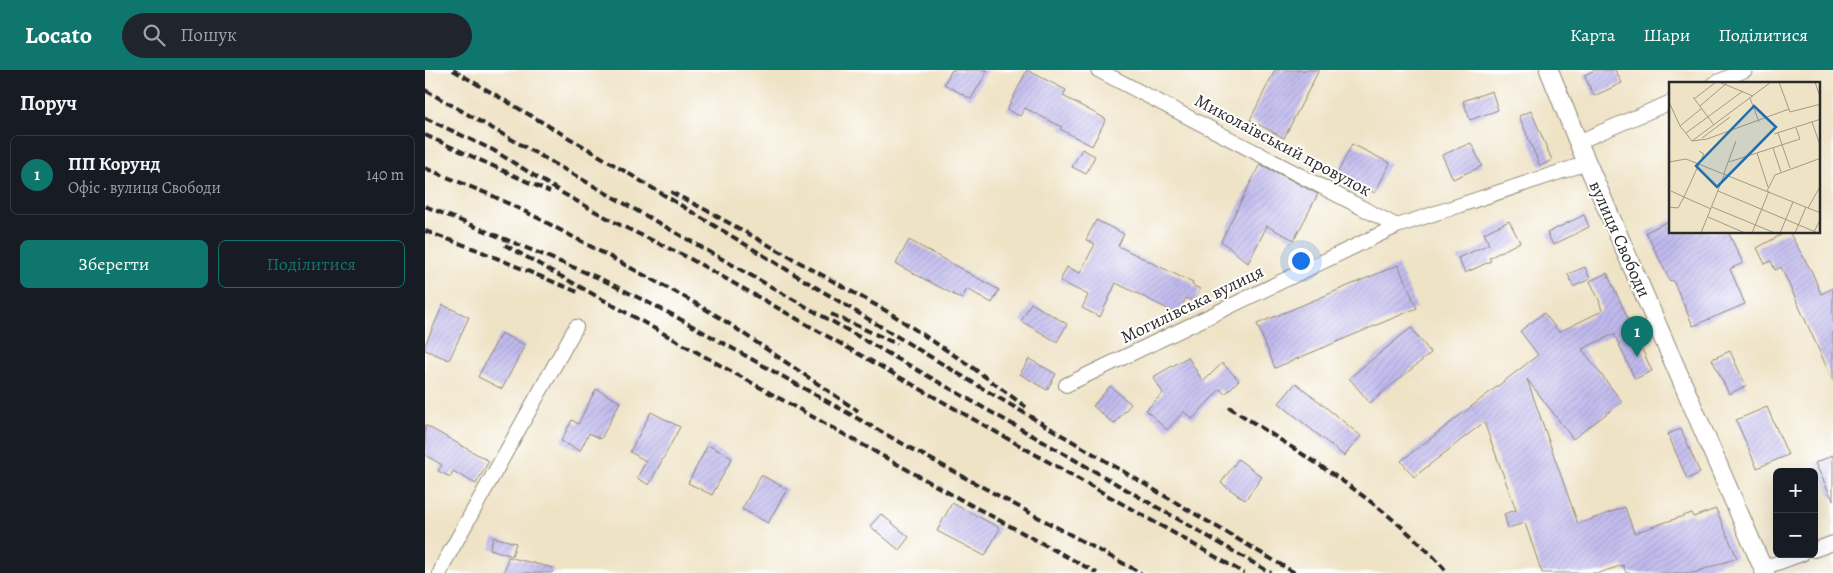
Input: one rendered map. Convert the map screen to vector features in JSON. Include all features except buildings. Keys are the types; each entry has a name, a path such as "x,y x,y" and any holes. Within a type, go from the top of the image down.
{"street":[{"name":"Миколаївський провулок","path":"1098,70 1397,226"},
{"name":"вулиця Свободи","path":"1549,70 1587,163 1764,570"},
{"path":"1718,82 1745,70"},
{"path":"1578,142 1669,103"},
{"name":"Могилівська вулиця","path":"1066,385 1397,226 1587,163"},
{"path":"440,573 576,327"},
{"path":"1818,549 1833,543"},
{"path":"1764,570 1792,558"}],"railway":[{"path":"453,70 593,152 977,385 1295,573"},
{"path":"425,90 1271,573"},
{"path":"425,118 493,150 564,194 620,225 687,257 1244,573"},
{"path":"425,135 550,192"},
{"path":"425,168 493,196 538,218 679,294 719,317 858,411"},
{"path":"671,192 890,313 969,365 1026,407"},
{"path":"425,206 599,278 671,314 914,450 1141,573"},
{"path":"425,231 475,249 580,293"},
{"path":"505,245 958,498 1097,573"},
{"path":"831,314 897,344"},
{"path":"1229,407 1316,463 1372,503 1424,548 1448,573"}],"place":[{"name":"ПП Корунд","path":"1637,357"}]}
